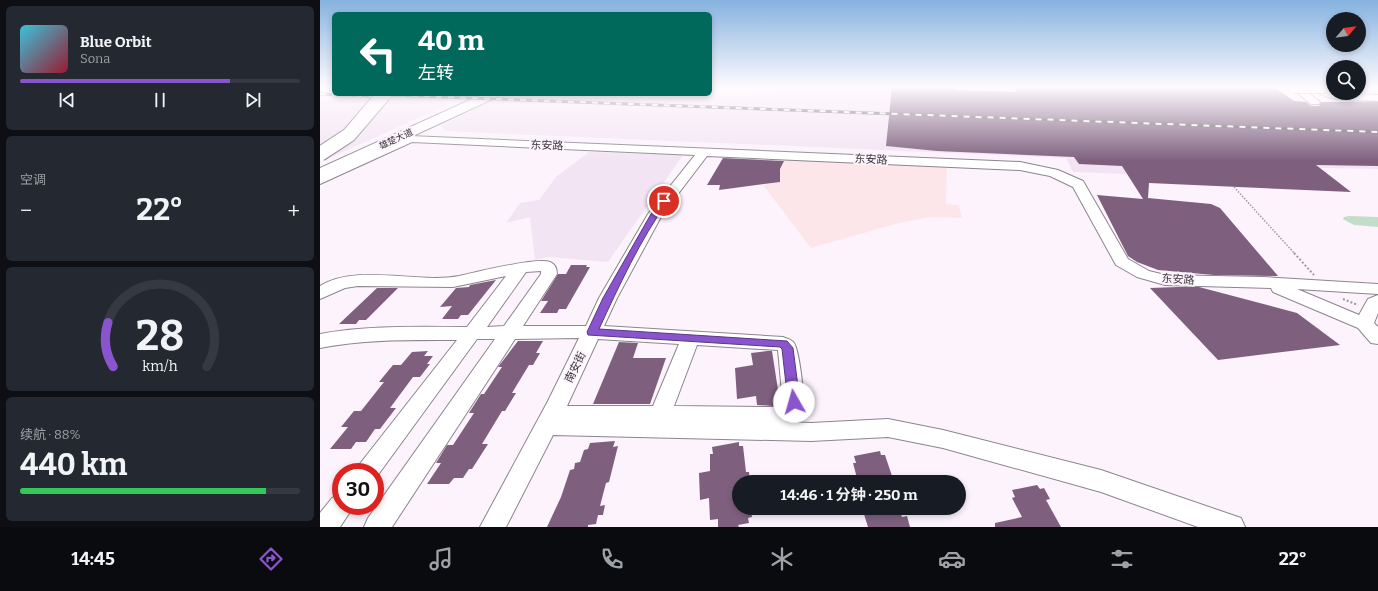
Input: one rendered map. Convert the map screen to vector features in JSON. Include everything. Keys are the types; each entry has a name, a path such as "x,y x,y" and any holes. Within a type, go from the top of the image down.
{"highway":[{"path":"320,141 328,136 351,112"},
{"path":"320,154 349,135 369,112"}],"main road":[{"name":"雄楚大道","path":"320,167 445,112"},
{"name":"雄楚大道","path":"320,174 455,112"}],"street":[{"name":"东安路","path":"320,180 410,139 1020,166 1054,173 1078,184 1122,262 1143,274 1165,280 1263,282 1378,289"},
{"name":"南安街","path":"493,527 549,420 608,298 655,214 704,152"},
{"path":"320,294 331,287 350,282 453,282 522,268 546,266 549,269 549,274 510,333 377,527"},
{"path":"374,463 522,268"},
{"path":"1263,282 1300,296 1371,312 1378,338"},
{"path":"320,341 341,337 380,334 592,332 783,344 787,348 794,402 792,409 785,414 773,416 660,415 549,420"},
{"path":"660,415 690,339"},
{"path":"549,420 811,432 888,428 943,439 1101,480 1232,527"},
{"path":"325,527 334,515"}],"path":[{"path":"1234,187 1333,294 1371,312"}],"shaded area":[{"path":"320,112 433,112 320,162"},
{"path":"470,112 1378,112 1378,169 1321,168 1127,174 1073,172 1066,158 446,131 440,126"},
{"path":"589,152 683,155 608,262 548,257 535,260 530,217 506,223 520,203 539,200 556,177"},
{"path":"784,160 947,167 946,204 959,205 962,218 931,217 899,223 811,248 763,185 780,182 780,169"}],"green space":[{"path":"1344,217 1378,217 1378,227 1354,225 1343,219"}],"building":[{"path":"889,112 1378,112 1378,166 1316,165 1351,192 1149,183 1148,198 1211,204 1220,208 1278,276 1214,275 1158,270 1137,262 1128,256 1097,195 1143,199 1122,166 1079,164 1074,157 937,151 886,146"},
{"path":"723,158 784,161 780,169 780,182 719,190 720,185 707,185"},
{"path":"571,265 587,265 586,267 590,267 566,309 559,309 557,313 540,313 548,301 541,301 558,274 566,274"},
{"path":"496,280 468,315 461,315 458,319 442,319 452,306 440,307 456,288 469,287 470,285"},
{"path":"1199,287 1297,313 1340,345 1218,360 1150,288"},
{"path":"377,288 398,288 366,320 359,320 356,324 339,324"},
{"path":"518,341 543,341 536,353 540,353 533,365 529,365 512,393 516,393 505,411 502,411 482,444 488,444 472,469 469,469 463,478 454,478 449,484 427,484 441,463 436,463 447,445 453,445 474,413 469,413 481,394 484,394 502,367 498,367"},
{"path":"619,342 638,343 633,358 666,358 650,404 593,404"},
{"path":"428,351 424,356 433,356 427,364 430,364 420,377 413,377 390,408 396,408 380,429 375,429 366,442 356,442 351,449 330,449 348,427 341,427 354,411 361,411 384,382 379,382 393,365 401,365 412,352"},
{"path":"772,351 780,403 773,406 757,405 756,396 737,399 735,368 753,365 751,353"},
{"path":"615,441 613,447 618,446 609,482 606,483 600,506 605,505 603,515 598,515 596,524 588,525 588,527 547,527 561,497 570,470 574,469 575,463 580,462 584,450 588,449 590,443"},
{"path":"739,442 739,446 743,446 746,472 749,472 749,475 732,475 732,515 752,515 752,517 748,518 749,523 738,525 739,527 718,527 718,519 710,520 709,498 700,500 699,473 710,471 710,454 713,454 712,447"},
{"path":"880,451 881,455 885,455 892,475 856,475 853,463 856,463 854,456"},
{"path":"1037,485 1040,489 1044,488 1050,499 1046,500 1061,527 995,527 995,523 1022,517 1012,498 1015,497 1012,490"},
{"path":"864,515 907,516 910,527 868,527"}],"railway":[{"path":"833,112 1378,132"}],"route":[{"path":"664,201 655,214 608,298 592,332 783,344 787,348 794,402"}]}
